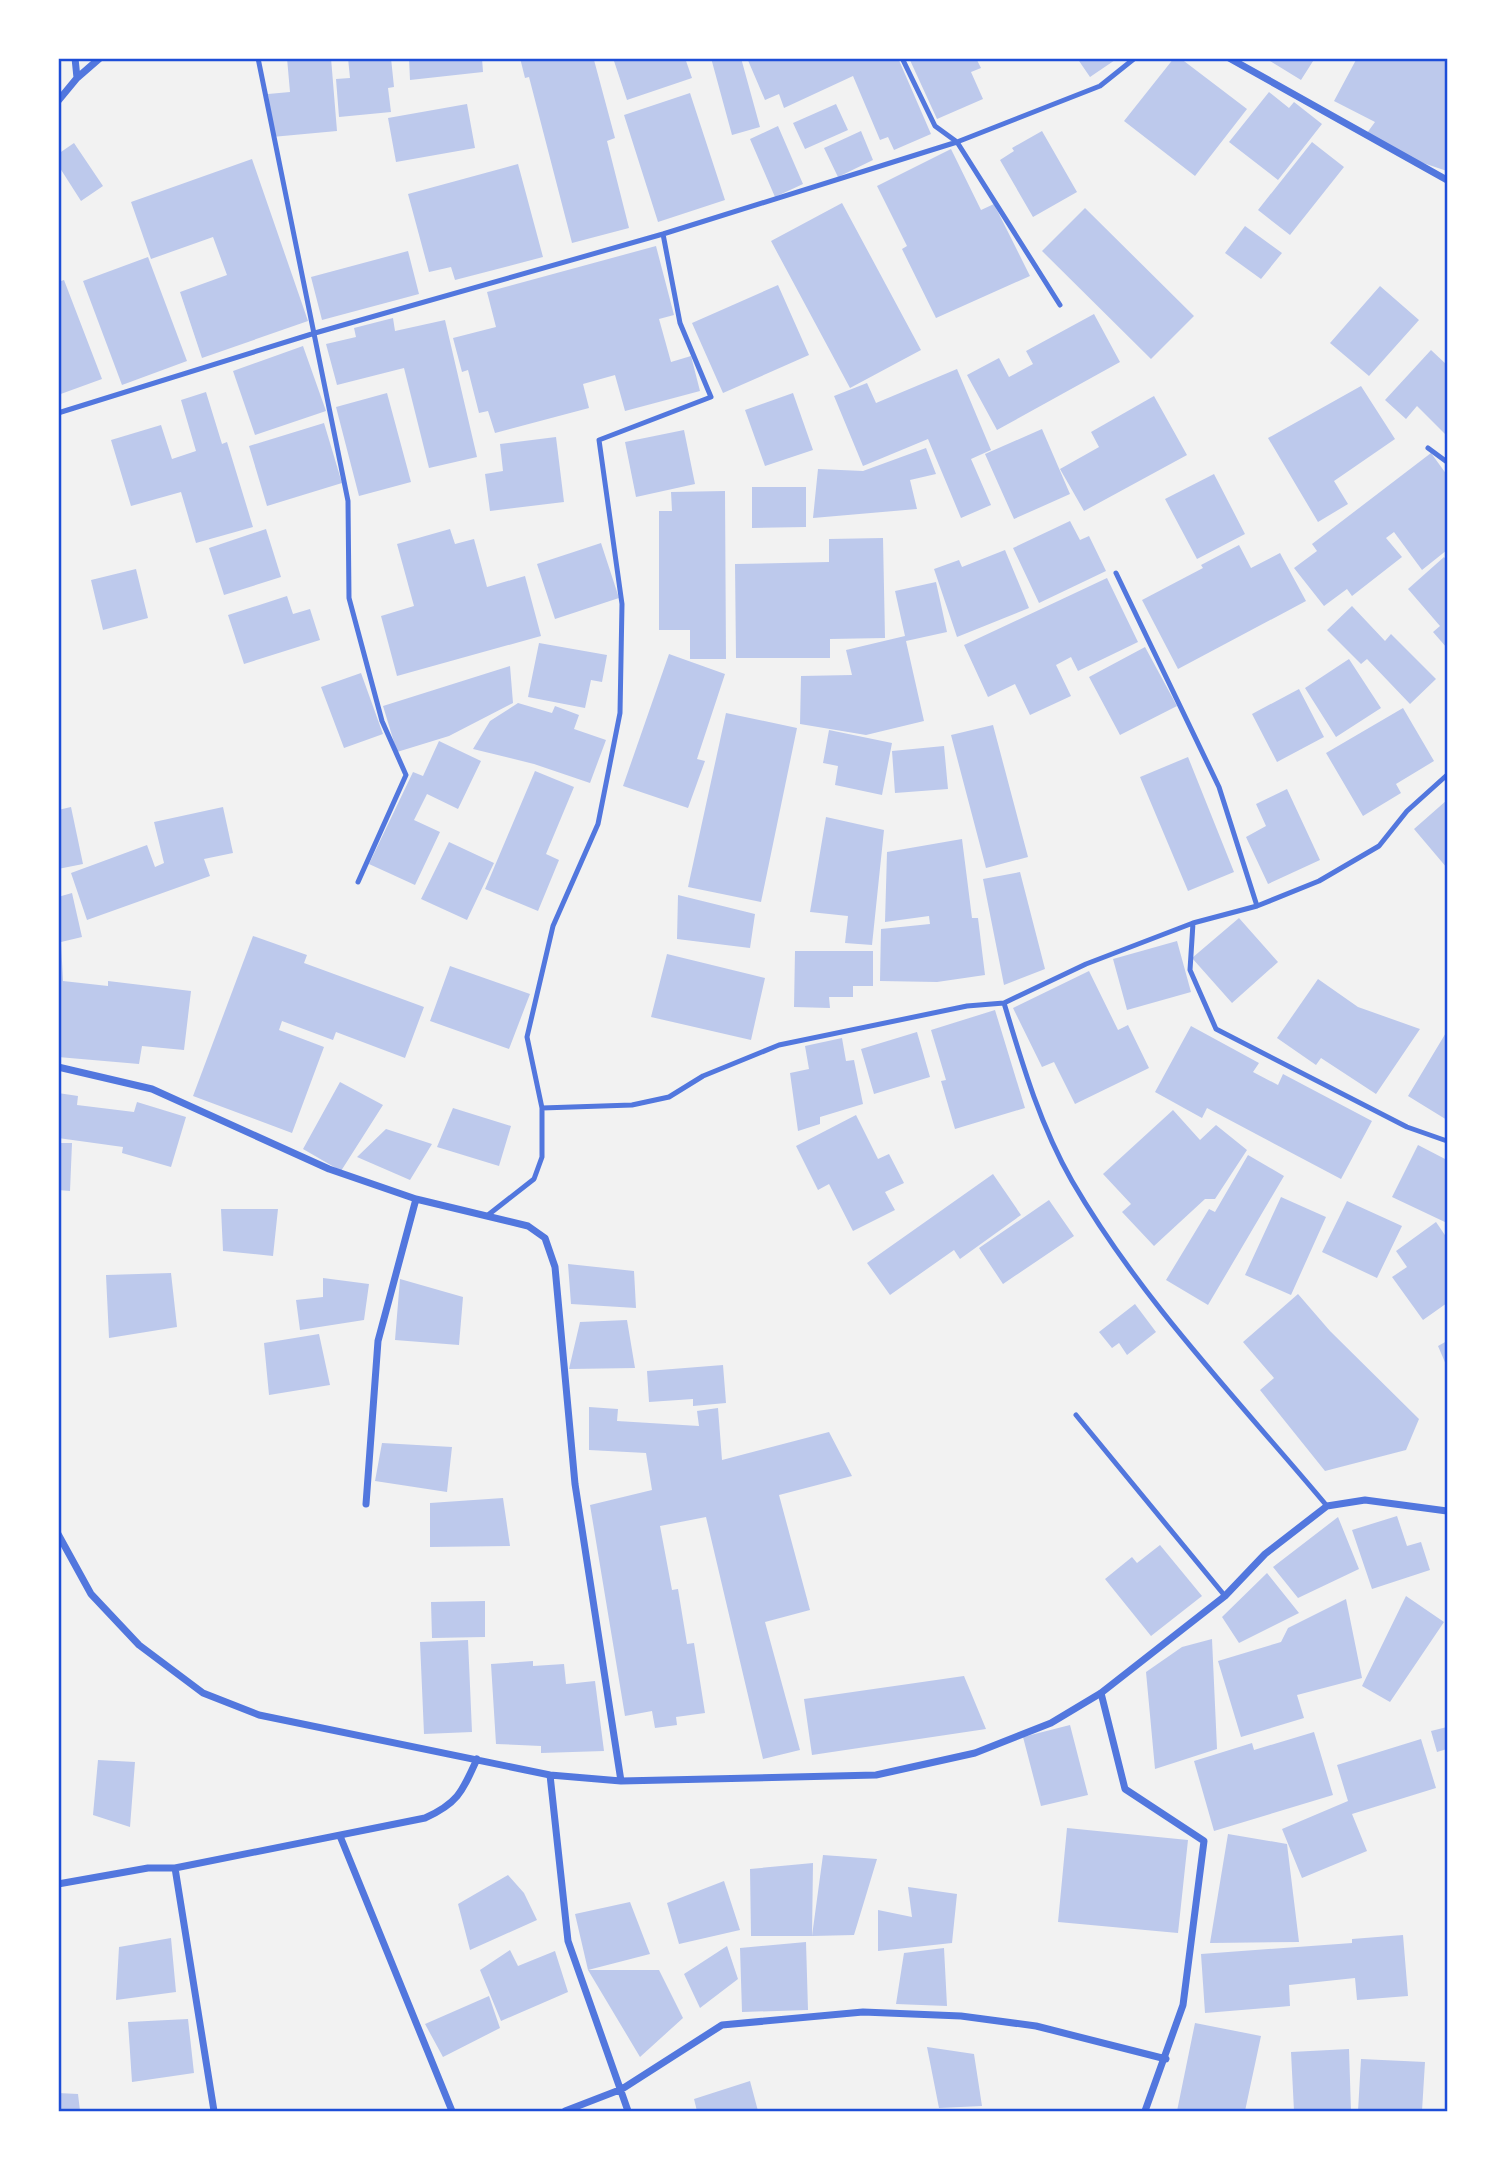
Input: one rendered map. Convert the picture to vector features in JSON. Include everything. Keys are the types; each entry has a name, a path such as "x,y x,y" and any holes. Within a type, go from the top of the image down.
{"street":[{"path":"75,58 77,78"},
{"path":"58,101 77,78 100,58"},
{"path":"1229,58 1447,180"},
{"path":"58,1067 152,1089 329,1169 416,1199 528,1226 545,1238 555,1267 575,1484 621,1781"},
{"path":"366,1504 378,1341 416,1199"},
{"path":"58,1534 91,1594 139,1645 203,1693 259,1715 550,1774 621,1781 876,1775 975,1753 1051,1723 1101,1693 1225,1596 1265,1554 1326,1506 1365,1500 1447,1511"},
{"path":"1101,1693 1125,1788 1205,1841 1183,2004 1166,2059 1145,2111"},
{"path":"58,1884 148,1868 175,1868 425,1818 447,1808 461,1794 477,1759"},
{"path":"550,1774 568,1941 604,2050 622,2089 628,2111"},
{"path":"340,1836 452,2111"},
{"path":"175,1868 214,2111"},
{"path":"565,2111 622,2089 722,2025 863,2011 961,2015 1036,2026 1166,2059"}],"lane":[{"path":"258,58 348,501 349,598 382,721 406,775 358,882"},
{"path":"902,58 935,126 957,142 1060,305"},
{"path":"58,413 314,333 663,234 957,142 1100,86 1135,58"},
{"path":"488,1215 534,1180 542,1157 542,1108 527,1037 554,926 598,824 620,713 622,604 599,440 711,397 680,323 663,234"},
{"path":"1427,448 1447,462"},
{"path":"1116,573 1219,787 1257,906"},
{"path":"542,1108 632,1105 669,1097 703,1076 779,1045 967,1006 1004,1003 1086,964 1193,923 1257,906 1319,881 1379,846 1408,811 1447,775"},
{"path":"1193,923 1190,970 1216,1029 1407,1127 1447,1141"},
{"path":"1004,1003 1037,1106 1072,1180 1148,1294 1326,1506"},
{"path":"1076,1415 1225,1596"}],"building":[{"path":"287,58 331,58 337,131 272,137 268,94 290,92"},
{"path":"348,58 391,58 394,87 388,88 391,112 339,117 336,79 350,78"},
{"path":"409,58 482,58 483,72 410,80"},
{"path":"520,58 600,58 594,60 615,138 607,141 629,228 572,243 529,77 525,78"},
{"path":"613,58 685,58 692,78 627,100"},
{"path":"711,58 741,58 760,127 732,135"},
{"path":"747,58 898,58 931,134 894,150 888,137 880,140 853,76 784,108 779,94 765,100"},
{"path":"909,58 976,58 981,68 971,72 983,99 937,119"},
{"path":"1077,58 1118,58 1090,77"},
{"path":"1174,58 1180,58 1247,109 1195,176 1124,121"},
{"path":"1265,58 1315,58 1301,80"},
{"path":"1357,58 1447,58 1447,171 1414,160 1367,133 1375,122 1334,101"},
{"path":"1269,92 1289,108 1294,102 1322,124 1278,180 1229,142"},
{"path":"690,93 725,200 658,222 624,115"},
{"path":"467,104 475,148 396,162 388,118"},
{"path":"836,104 848,130 805,149 793,123"},
{"path":"778,126 803,184 775,197 750,139"},
{"path":"861,131 873,160 838,177 824,148"},
{"path":"1042,131 1077,192 1033,217 1000,160 1014,151 1012,148"},
{"path":"1312,142 1344,167 1290,235 1258,210"},
{"path":"74,143 103,186 81,201 58,165 58,154"},
{"path":"951,149 981,210 994,204 1030,276 936,318 902,249 907,246 877,186"},
{"path":"252,159 308,321 202,358 180,292 227,275 213,237 151,259 131,202"},
{"path":"518,164 543,257 455,280 451,267 429,272 408,194"},
{"path":"842,203 921,350 850,388 771,241"},
{"path":"1085,208 1194,316 1151,359 1042,251"},
{"path":"1245,226 1282,253 1261,279 1225,253"},
{"path":"656,246 674,315 659,319 671,362 691,356 700,391 625,411 615,375 583,384 589,408 495,433 488,411 479,413 468,370 462,372 453,338 496,327 487,292"},
{"path":"408,251 419,294 322,320 311,277"},
{"path":"148,257 187,361 122,385 83,281"},
{"path":"64,280 102,379 58,395 58,282"},
{"path":"778,285 809,355 723,393 692,323"},
{"path":"1380,286 1419,320 1369,376 1330,343"},
{"path":"1094,314 1120,362 997,430 967,375 999,358 1009,377 1033,364 1026,351"},
{"path":"393,318 395,331 445,320 477,457 429,468 404,368 337,385 326,344 356,337 354,328"},
{"path":"303,346 326,411 255,435 233,371"},
{"path":"1431,350 1447,365 1447,436 1417,406 1406,419 1385,400"},
{"path":"957,369 991,450 971,459 991,505 961,518 928,439 863,466 834,396 867,383 876,403"},
{"path":"1361,386 1395,439 1334,481 1348,504 1318,522 1268,438"},
{"path":"206,392 222,444 227,442 253,527 196,543 181,492 131,506 111,440 161,425 172,459 196,451 181,400"},
{"path":"387,393 411,482 359,496 336,407"},
{"path":"793,393 813,450 765,466 745,410"},
{"path":"1154,396 1187,455 1084,511 1060,469 1099,447 1091,432"},
{"path":"324,423 342,483 267,506 249,446"},
{"path":"1042,429 1070,494 1014,519 985,454"},
{"path":"684,430 695,484 636,497 625,442"},
{"path":"556,437 564,502 490,511 485,474 503,471 500,444"},
{"path":"926,448 936,474 910,480 917,509 813,518 818,469 863,471"},
{"path":"1431,453 1447,475 1447,550 1422,570 1394,532 1386,538 1402,557 1352,596 1347,589 1324,606 1294,568 1317,551 1312,544"},
{"path":"1214,474 1245,534 1197,559 1165,499"},
{"path":"752,487 806,487 806,527 752,528"},
{"path":"725,491 726,659 690,659 690,630 659,630 659,511 672,511 671,492"},
{"path":"1070,521 1080,540 1089,536 1106,571 1039,603 1013,548"},
{"path":"266,529 281,577 224,595 209,548"},
{"path":"450,529 455,544 474,539 487,587 525,576 541,636 397,676 381,616 414,606 397,544"},
{"path":"883,538 885,638 830,639 830,658 736,658 735,564 829,562 829,539"},
{"path":"601,543 619,598 555,619 537,564"},
{"path":"1239,545 1251,568 1280,553 1306,601 1178,669 1142,600 1203,568 1201,565"},
{"path":"1005,550 1029,608 957,637 934,569 959,560 962,567"},
{"path":"1444,557 1447,561 1447,648 1433,632 1440,626 1408,589"},
{"path":"136,569 148,618 103,630 91,580"},
{"path":"1107,578 1138,642 1078,671 1071,657 1056,665 1071,696 1030,715 1015,684 988,697 964,645"},
{"path":"936,582 947,632 906,641 924,721 866,735 800,724 801,676 852,675 846,650 905,636 895,591"},
{"path":"287,596 293,614 310,609 320,640 244,664 228,615"},
{"path":"1352,606 1385,641 1391,634 1436,679 1410,704 1367,659 1361,664 1327,630"},
{"path":"539,643 607,655 602,682 591,680 585,708 528,697"},
{"path":"1145,647 1177,706 1120,735 1089,677"},
{"path":"669,654 725,674 697,759 705,761 688,808 623,786"},
{"path":"1349,659 1381,708 1336,737 1305,688"},
{"path":"510,666 513,703 449,736 397,752 383,706"},
{"path":"361,673 383,734 344,748 321,687"},
{"path":"1299,689 1324,737 1277,762 1252,714"},
{"path":"518,703 552,713 555,706 579,715 574,729 606,740 590,783 534,764 473,749 490,721"},
{"path":"1403,708 1434,761 1396,784 1401,793 1363,816 1326,753"},
{"path":"726,713 797,728 761,902 688,887"},
{"path":"993,725 1028,857 986,868 951,735"},
{"path":"829,730 892,743 882,795 835,785 838,766 823,763"},
{"path":"439,741 481,761 458,809 427,794 414,820 440,832 415,885 369,864 413,772 423,776"},
{"path":"944,746 948,789 895,793 892,751"},
{"path":"1188,757 1234,872 1188,891 1140,777"},
{"path":"535,771 574,787 546,854 559,860 538,911 485,889"},
{"path":"1287,789 1320,860 1268,884 1246,837 1266,826 1256,804"},
{"path":"1447,800 1447,868 1414,829"},
{"path":"71,807 83,864 58,869 58,810"},
{"path":"223,807 233,853 204,859 210,876 87,920 71,873 147,845 155,867 164,863 154,822"},
{"path":"826,817 884,830 872,945 845,943 848,916 810,912"},
{"path":"962,839 972,918 978,918 985,975 937,982 880,981 881,929 930,924 929,916 885,922 887,852"},
{"path":"449,842 494,863 467,920 421,899"},
{"path":"1020,872 1045,969 1004,985 983,879"},
{"path":"72,893 82,937 61,942 63,981 108,986 108,981 191,991 184,1050 142,1046 139,1064 58,1057 58,897"},
{"path":"678,895 755,914 750,948 677,939"},
{"path":"1239,918 1278,962 1232,1003 1192,958"},
{"path":"253,936 307,955 304,963 424,1007 405,1058 336,1032 333,1040 282,1021 279,1030 324,1047 292,1133 193,1096"},
{"path":"1177,941 1191,992 1127,1010 1113,959"},
{"path":"795,951 873,951 873,986 853,986 853,997 829,997 830,1008 794,1007"},
{"path":"667,954 765,978 751,1040 651,1017"},
{"path":"450,966 530,994 509,1049 430,1021"},
{"path":"1089,971 1118,1030 1128,1025 1149,1068 1075,1104 1054,1062 1042,1067 1013,1008"},
{"path":"1318,979 1358,1007 1420,1029 1376,1094 1321,1058 1316,1065 1277,1038"},
{"path":"995,1010 1025,1108 955,1129 941,1081 946,1080 931,1030"},
{"path":"1191,1026 1259,1063 1253,1072 1278,1085 1283,1074 1372,1121 1341,1179 1207,1108 1202,1118 1155,1092"},
{"path":"1447,1031 1447,1120 1408,1096"},
{"path":"917,1032 930,1077 874,1094 861,1049"},
{"path":"842,1038 846,1061 854,1060 863,1104 820,1117 820,1124 798,1131 790,1073 809,1069 805,1046"},
{"path":"340,1082 383,1105 341,1171 303,1149"},
{"path":"58,1093 78,1096 77,1105 134,1112 137,1102 186,1117 171,1167 122,1153 123,1147 58,1138"},
{"path":"453,1108 511,1126 499,1166 437,1147"},
{"path":"1173,1110 1200,1140 1216,1125 1247,1150 1215,1199 1205,1199 1154,1246 1122,1212 1131,1204 1103,1174"},
{"path":"856,1115 878,1159 889,1154 904,1183 885,1192 895,1210 853,1231 829,1184 818,1190 796,1146"},
{"path":"386,1129 432,1144 410,1180 357,1157"},
{"path":"58,1143 72,1143 70,1191 58,1190"},
{"path":"1418,1145 1447,1160 1447,1223 1392,1197"},
{"path":"1248,1155 1284,1176 1208,1305 1166,1280 1209,1209 1215,1212"},
{"path":"993,1174 1021,1215 960,1259 954,1250 890,1295 867,1263"},
{"path":"1281,1197 1326,1217 1291,1295 1245,1275"},
{"path":"1049,1200 1074,1236 1003,1284 979,1248"},
{"path":"1347,1201 1402,1226 1377,1278 1322,1252"},
{"path":"221,1209 278,1209 273,1256 223,1251"},
{"path":"1436,1222 1447,1238 1447,1303 1423,1320 1392,1277 1407,1267 1396,1251"},
{"path":"568,1264 634,1271 636,1308 571,1304"},
{"path":"171,1273 177,1327 109,1338 106,1275"},
{"path":"323,1278 369,1284 364,1320 300,1330 296,1300 323,1297"},
{"path":"400,1279 463,1297 459,1345 395,1340"},
{"path":"1298,1294 1330,1331 1419,1419 1406,1450 1325,1471 1260,1390 1274,1378 1243,1342"},
{"path":"1135,1304 1156,1332 1127,1355 1119,1343 1112,1348 1099,1332"},
{"path":"627,1320 635,1368 569,1369 580,1322"},
{"path":"319,1334 330,1385 269,1395 264,1343"},
{"path":"1447,1341 1447,1367 1438,1346"},
{"path":"723,1365 726,1403 693,1406 693,1399 649,1402 647,1371"},
{"path":"589,1407 618,1409 617,1421 699,1426 697,1411 718,1408 722,1460 829,1432 852,1476 779,1495 810,1610 765,1622 800,1750 763,1759 706,1517 660,1526 672,1590 678,1589 687,1644 694,1643 705,1713 676,1717 677,1725 655,1728 652,1711 625,1716 590,1505 652,1490 646,1453 589,1450"},
{"path":"382,1443 452,1447 447,1492 375,1481"},
{"path":"503,1498 510,1546 430,1547 430,1503"},
{"path":"1397,1516 1407,1546 1421,1542 1430,1570 1372,1589 1352,1530"},
{"path":"1338,1517 1359,1569 1298,1598 1273,1567"},
{"path":"1160,1545 1202,1596 1151,1636 1105,1579 1132,1557 1137,1563"},
{"path":"1267,1573 1299,1613 1239,1643 1222,1617"},
{"path":"1406,1596 1444,1622 1390,1702 1362,1686"},
{"path":"1346,1599 1362,1678 1297,1695 1304,1718 1241,1737 1218,1661 1281,1642 1288,1628"},
{"path":"485,1601 485,1637 432,1638 431,1602"},
{"path":"1212,1639 1217,1749 1155,1769 1146,1672 1182,1647"},
{"path":"468,1640 472,1732 424,1734 420,1642"},
{"path":"533,1661 533,1666 564,1664 566,1684 595,1681 604,1751 541,1753 541,1746 496,1744 491,1664"},
{"path":"964,1676 986,1729 812,1755 804,1699"},
{"path":"1070,1725 1088,1795 1041,1806 1023,1737"},
{"path":"1447,1727 1447,1749 1437,1752 1431,1731"},
{"path":"1314,1732 1333,1795 1214,1831 1194,1761 1252,1743 1254,1750"},
{"path":"1421,1739 1436,1788 1352,1814 1367,1851 1302,1878 1282,1829 1348,1801 1337,1765"},
{"path":"98,1760 135,1762 130,1827 93,1815"},
{"path":"1067,1828 1188,1840 1178,1933 1058,1922"},
{"path":"1228,1834 1287,1844 1299,1942 1210,1943"},
{"path":"823,1855 877,1859 854,1935 812,1936"},
{"path":"813,1863 812,1936 751,1936 750,1869"},
{"path":"508,1875 524,1893 537,1920 470,1950 458,1904"},
{"path":"724,1881 740,1930 679,1944 667,1903"},
{"path":"908,1887 957,1894 952,1943 878,1951 878,1910 912,1917"},
{"path":"630,1902 650,1954 588,1970 575,1914"},
{"path":"1403,1935 1408,1996 1357,2000 1355,1978 1289,1985 1290,2006 1205,2013 1201,1954 1352,1943 1352,1939"},
{"path":"171,1938 176,1992 116,2000 119,1947"},
{"path":"806,1942 808,2010 742,2012 740,1948"},
{"path":"727,1946 738,1979 700,2008 684,1974"},
{"path":"944,1948 947,2006 896,2004 904,1953"},
{"path":"510,1950 518,1966 555,1951 568,1992 501,2021 480,1970"},
{"path":"588,1970 659,1970 683,2018 640,2057"},
{"path":"489,1996 500,2028 443,2057 425,2024"},
{"path":"188,2019 194,2073 132,2082 128,2022"},
{"path":"1195,2023 1261,2036 1245,2111 1177,2111"},
{"path":"927,2047 974,2054 982,2106 939,2108"},
{"path":"1349,2049 1351,2111 1294,2111 1291,2052"},
{"path":"1361,2059 1425,2062 1422,2111 1358,2111"},
{"path":"750,2081 758,2111 697,2111 694,2099"},
{"path":"58,2093 78,2094 80,2111 58,2111"}]}
